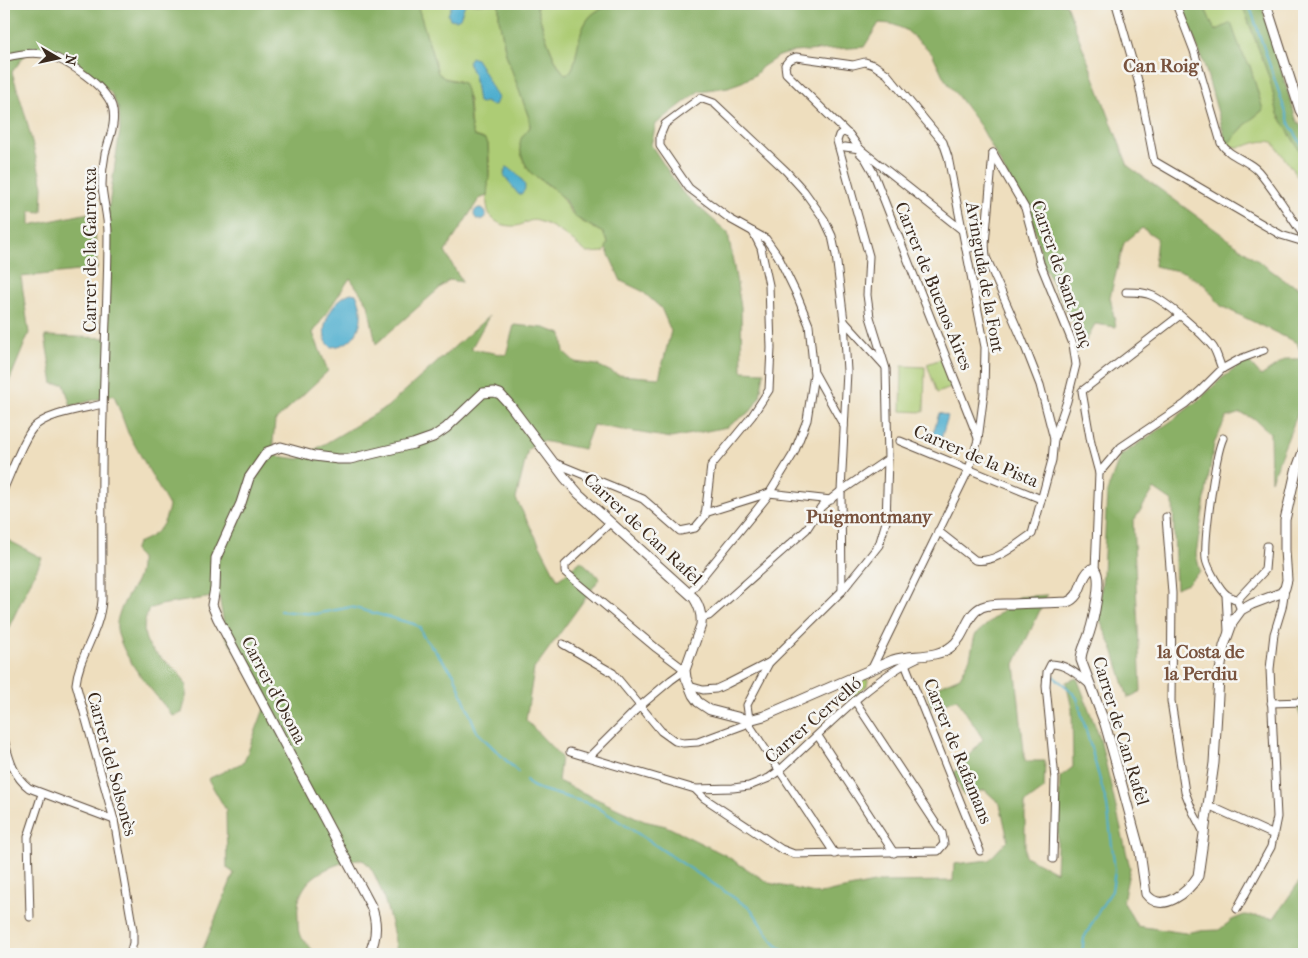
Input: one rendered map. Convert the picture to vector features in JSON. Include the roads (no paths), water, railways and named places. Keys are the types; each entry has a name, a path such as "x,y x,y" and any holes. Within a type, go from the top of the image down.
{"street":[{"path":"1116,4 1139,84 1154,161 1281,235 1304,242"},
{"path":"1176,4 1194,51 1225,150 1244,160 1257,170 1304,236"},
{"path":"1266,4 1300,110 1304,117"},
{"name":"Carrer de la Garrotxa","path":"4,58 24,53 42,54 56,58 87,77 106,96 112,108 112,130 105,154 102,179 108,232 103,404"},
{"name":"Avinguda de la Font","path":"848,143 836,122 786,73 784,65 789,60 796,57 853,64 864,62 874,65 887,74 943,142 948,157 985,347 984,393 978,440 969,469 871,670"},
{"path":"689,593 769,493 800,440 807,420 814,374 810,326 778,256 766,239 730,220 689,188 660,146 662,127 700,98 714,103 786,171 804,190 824,219 832,236 844,321 847,371 841,491 842,592"},
{"path":"689,686 703,690 716,688 770,662 842,592 879,545 886,522 888,459 886,367 870,317 867,295 869,256 842,157 848,143 962,230"},
{"name":"Carrer de Buenos Aires","path":"848,143 865,158 872,172 978,440"},
{"name":"Carrer de Sant Ponç","path":"985,244 993,153 1026,208 1040,263 1074,344 1076,365 1067,401 1054,439"},
{"path":"553,462 643,499 680,531 695,528 705,516 711,466 752,416 769,390 771,348 769,285 761,248 753,232"},
{"path":"938,531 975,560 982,562 992,559 1032,534 1052,460 1054,439 1040,385 986,257 985,244 966,249"},
{"path":"1126,292 1142,293 1164,302 1213,348 1222,369"},
{"path":"1067,401 1179,316"},
{"path":"844,321 886,367"},
{"path":"1099,473 1121,447 1185,404 1222,369 1240,359 1264,350"},
{"path":"814,374 845,427"},
{"path":"563,644 613,673 639,707 661,731 675,741 683,743 705,739 744,725 750,720 764,716 904,657 944,651 954,645 974,613 983,606 1067,602 1072,600 1079,592 1086,574 1091,570 1095,570 1099,473 1091,443 1082,391"},
{"name":"Carrer de Can Rafel","path":"281,446 314,456 338,459 361,457 413,444 439,433 477,397 488,392 500,394 579,494 689,593 698,604 702,618"},
{"path":"4,488 28,435 37,425 55,416 103,404"},
{"name":"Carrer del Solsonès","path":"103,404 102,609 97,627 78,672 76,684 114,820 133,930 133,943 130,954"},
{"path":"1223,438 1220,444 1214,481 1206,539 1206,560 1218,585 1226,595 1237,600 1241,610 1276,596 1285,588"},
{"name":"Carrer de la Pista","path":"900,441 1041,499"},
{"name":"Carrer d'Osona","path":"281,446 267,452 249,478 241,503 216,558 215,588 212,605 371,906 376,921 376,928 374,942 369,954"},
{"path":"1237,909 1271,847 1277,817 1271,704 1271,651 1287,580 1285,520 1296,471 1304,449"},
{"path":"750,720 710,710 703,706 693,695 685,670 702,618 709,616 806,530 821,508 841,491 888,459"},
{"path":"705,513 769,493 831,500"},
{"path":"1166,517 1172,593 1171,701 1185,792 1204,833"},
{"path":"610,523 565,565 565,572 685,670"},
{"path":"1237,600 1265,570 1267,546"},
{"name":"Carrer de Can Rafel","path":"1095,570 1098,574 1098,585 1092,622 1081,653 1081,660 1114,752 1140,852 1146,894 1150,900 1156,902 1173,900 1193,884 1198,876 1216,740 1221,662 1228,631 1241,610"},
{"path":"1226,595 1228,631"},
{"name":"Carrer Cervelló","path":"570,752 695,789 749,786 769,778 780,770 855,701 905,664 924,655"},
{"path":"770,662 747,705 750,726 835,854"},
{"name":"Carrer de Rafamans","path":"905,664 980,851"},
{"path":"1053,859 1055,779 1046,686 1047,672 1051,664 1059,664 1074,672 1091,686"},
{"path":"589,757 639,707 685,670"},
{"path":"695,789 704,798 781,849 794,854 938,852 944,844 942,833 855,701"},
{"path":"1271,704 1304,702"},
{"path":"818,736 894,853"},
{"path":"4,739 10,761 18,778 29,788 114,820"},
{"path":"30,916 28,837 42,794"},
{"path":"1208,805 1274,835"}],"water":[{"path":"452,4 465,4 460,18 456,20 450,19 448,15"},
{"path":"471,57 476,59 498,98 495,105 478,102 474,76 468,62"},
{"path":"506,167 518,175 524,183 524,191 521,194 518,194 504,175"},
{"path":"478,208 482,208 486,214 482,220 478,220 474,216 474,212"},
{"path":"351,293 356,294 360,303 361,320 354,336 341,345 331,347 326,341 325,325 332,309 344,296"},
{"path":"939,413 948,416 941,439 932,437"}],"waterway":[{"path":"1249,4 1290,125 1304,148"},
{"path":"280,611 315,614 351,607 414,624 420,628 423,636 454,674 477,732 518,772"},
{"path":"1053,676 1077,698 1107,805 1115,870 1112,891 1084,938 1082,954"},
{"path":"526,780 532,786 539,789 594,805 637,833 751,909 775,944 789,954"}],"district":[{"name":"Can Roig","path":"1161,65"},
{"name":"Puigmontmany","path":"869,516"},
{"name":"la Costa de la Perdiu","path":"1201,662"}]}
